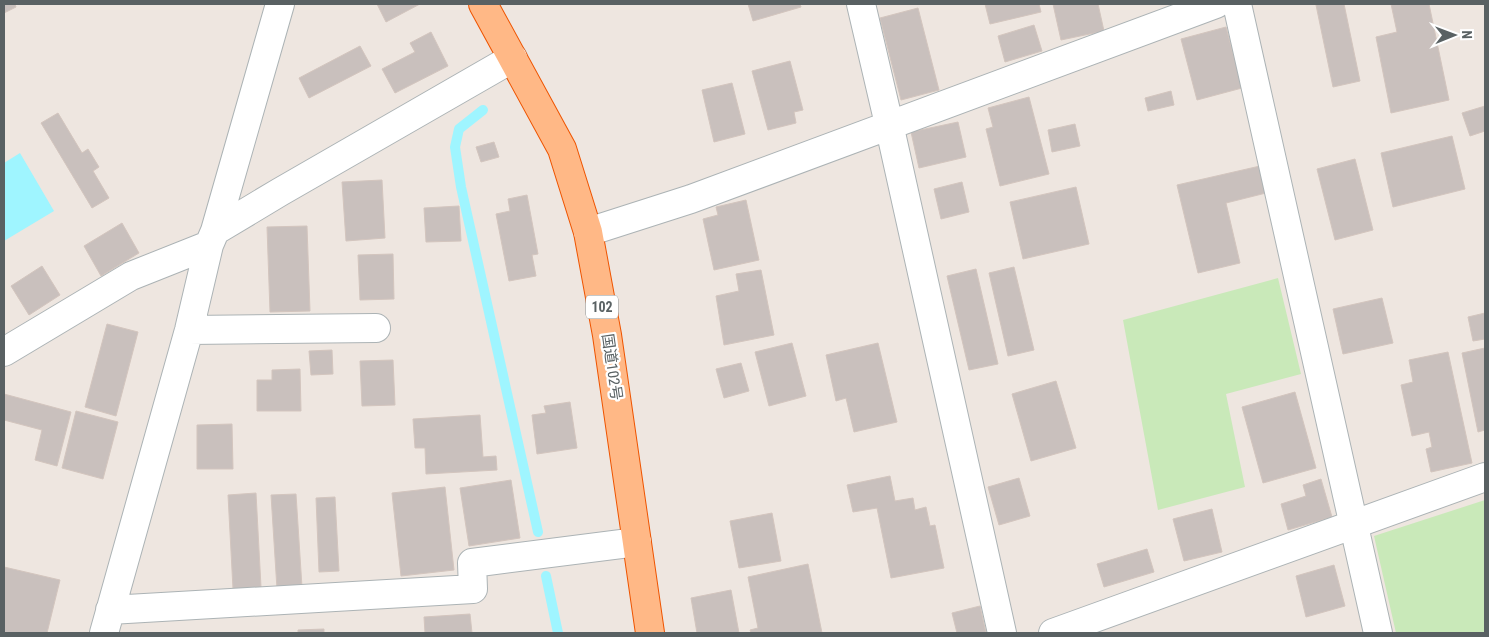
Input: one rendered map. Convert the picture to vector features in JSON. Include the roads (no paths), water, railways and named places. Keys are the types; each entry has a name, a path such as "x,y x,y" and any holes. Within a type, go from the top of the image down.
{"highway":[{"name":"国道102号","path":"483,4 562,149 588,232 607,335 650,633"}],"street":[{"path":"280,4 212,238 189,330 107,622 472,589 472,563 637,542"},
{"path":"861,4 1002,633"},
{"path":"588,232 691,199 1216,4"},
{"path":"1237,4 1378,633"},
{"path":"4,352 131,276 212,238 280,192 513,58"},
{"path":"189,330 376,328"},
{"path":"1053,633 1485,476"}],"water":[{"path":"20,153 54,211 4,241 4,163"}],"waterway":[{"path":"483,110 459,129 455,147 461,187 538,532"},
{"path":"546,576 558,633"}]}
